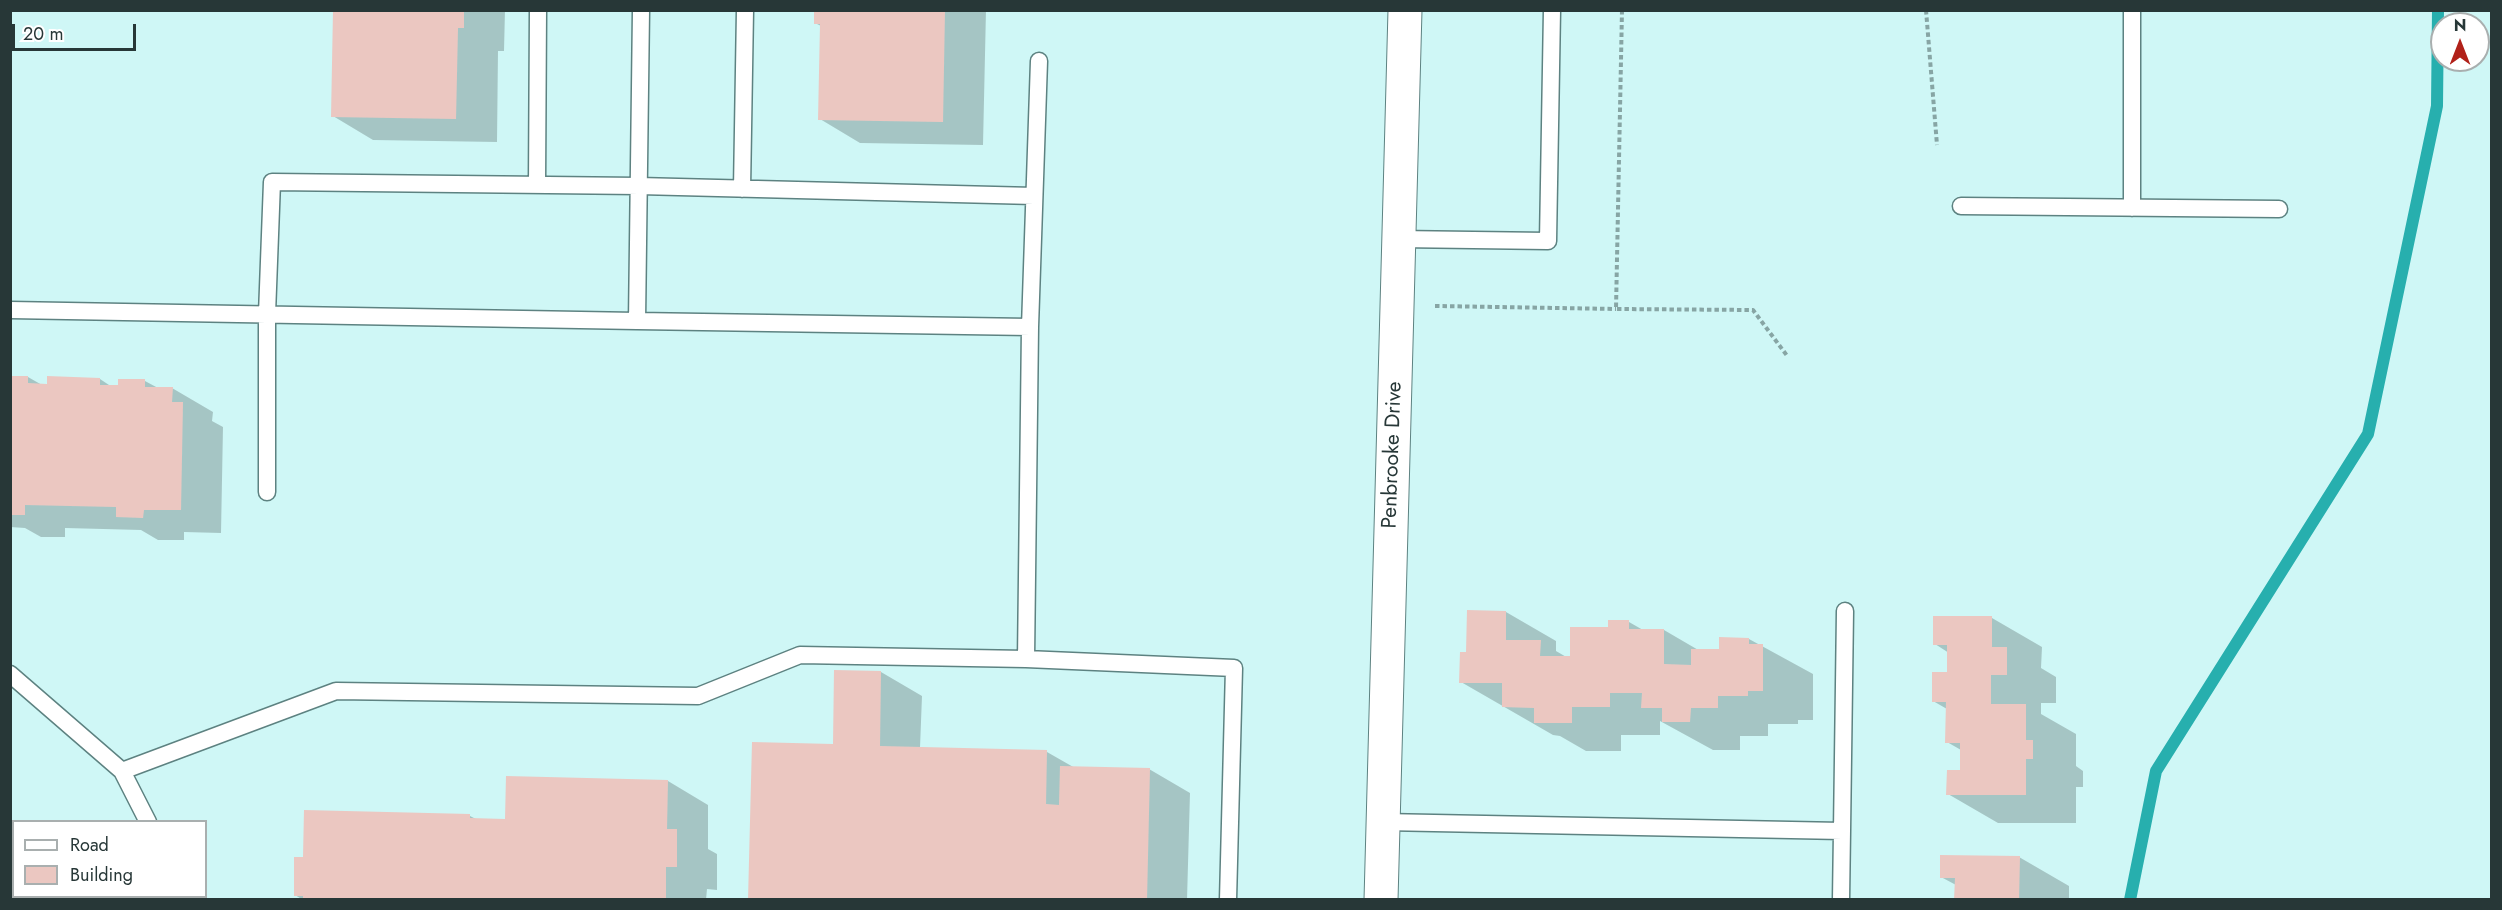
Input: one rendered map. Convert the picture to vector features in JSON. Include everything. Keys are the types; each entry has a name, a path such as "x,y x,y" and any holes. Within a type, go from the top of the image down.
{"street":[{"name":"Penbrooke Drive","path":"1381,900 1405,10"}],"lane":[{"path":"537,185 538,10"},
{"path":"637,321 641,10"},
{"path":"742,189 745,10"},
{"path":"1398,239 1548,241 1552,10"},
{"path":"2132,208 2133,10"},
{"path":"1026,659 1030,327 1040,61"},
{"path":"267,492 267,314 272,182 639,186 1034,196"},
{"path":"1961,206 2279,209"},
{"path":"10,309 1030,327"},
{"path":"1841,900 1845,611"},
{"path":"122,771 336,692 698,696 800,655 1026,659 1234,668 1228,900"},
{"path":"10,674 122,771 147,820"},
{"path":"1383,822 1842,831"}],"path":[{"path":"1616,309 1622,10"},
{"path":"1926,10 1937,145"},
{"path":"1434,306 1753,310 1788,357"}],"building":[{"path":"333,10 464,10 464,28 458,28 456,119 331,117"},
{"path":"814,10 945,10 943,122 818,120 820,24 814,24"},
{"path":"10,376 28,376 28,383 47,384 47,376 100,378 100,385 118,385 118,379 145,379 145,387 173,387 172,402 183,402 181,510 144,510 143,518 116,517 116,507 25,505 25,515 10,515"},
{"path":"1467,610 1506,611 1506,640 1541,640 1540,656 1570,656 1570,627 1608,627 1608,620 1629,620 1629,629 1664,629 1664,664 1691,665 1691,649 1719,649 1719,637 1749,638 1749,644 1763,644 1763,691 1748,691 1748,696 1718,696 1718,708 1691,708 1690,722 1662,722 1662,708 1641,708 1642,693 1610,693 1610,707 1572,707 1572,723 1534,723 1534,708 1502,707 1502,683 1459,683 1460,652 1466,652"},
{"path":"1933,616 1992,616 1992,647 2007,647 2007,675 1991,675 1991,704 2026,704 2026,740 2033,740 2033,759 2026,759 2026,795 1946,795 1947,770 1960,770 1960,743 1945,743 1946,702 1932,702 1932,672 1947,672 1947,645 1933,645"},
{"path":"834,670 881,671 880,746 1047,750 1046,804 1059,805 1060,766 1150,768 1147,900 748,900 752,742 833,744"},
{"path":"506,776 668,780 667,829 677,829 677,867 666,867 666,900 303,900 303,896 294,896 294,857 303,857 304,810 470,814 470,818 505,819"},
{"path":"1940,855 2020,856 2019,900 1954,900 1955,878 1940,878"}],"waterway":[{"path":"2130,900 2156,771 2368,434 2437,106 2438,10"}]}
